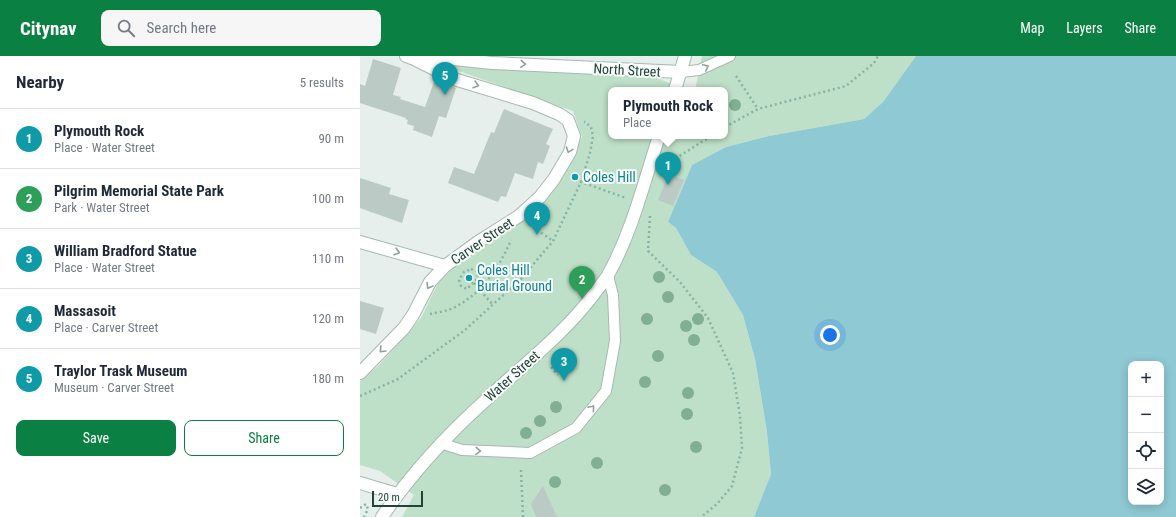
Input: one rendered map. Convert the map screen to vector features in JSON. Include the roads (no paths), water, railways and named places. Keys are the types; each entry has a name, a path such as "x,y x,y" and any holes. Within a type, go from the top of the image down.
{"street":[{"path":"676,87 685,56"},
{"name":"North Street","path":"410,58 454,59 492,63 681,72"},
{"name":"Carver Street","path":"360,372 404,328 430,282 445,266 472,246 519,216 540,197 570,152 574,136 568,120 559,114 533,103 454,78 410,58"},
{"name":"Water Street","path":"382,517 397,494 440,443 538,353 580,312 608,276 628,231 658,139"},
{"path":"360,242 445,266"},
{"path":"360,483 397,494"}],"lane":[{"path":"681,72 699,70 730,56"},
{"path":"440,443 462,450 530,453 576,428 606,391 615,341 612,295 608,276"}],"water":[{"path":"916,56 1176,56 1176,517 754,517 771,474 767,432 755,359 743,315 717,272 691,255 676,228 668,222 692,165 726,147 769,136 864,119 883,102"}],"place":[{"name":"Traylor Trask Museum","path":"445,95"},
{"name":"Coles Hill","path":"575,177"},
{"name":"Plymouth Rock","path":"668,185"},
{"name":"Massasoit","path":"537,235"},
{"name":"Coles Hill Burial Ground","path":"469,278"},
{"name":"Pilgrim Memorial State Park","path":"582,299"},
{"name":"William Bradford Statue","path":"564,381"}]}
